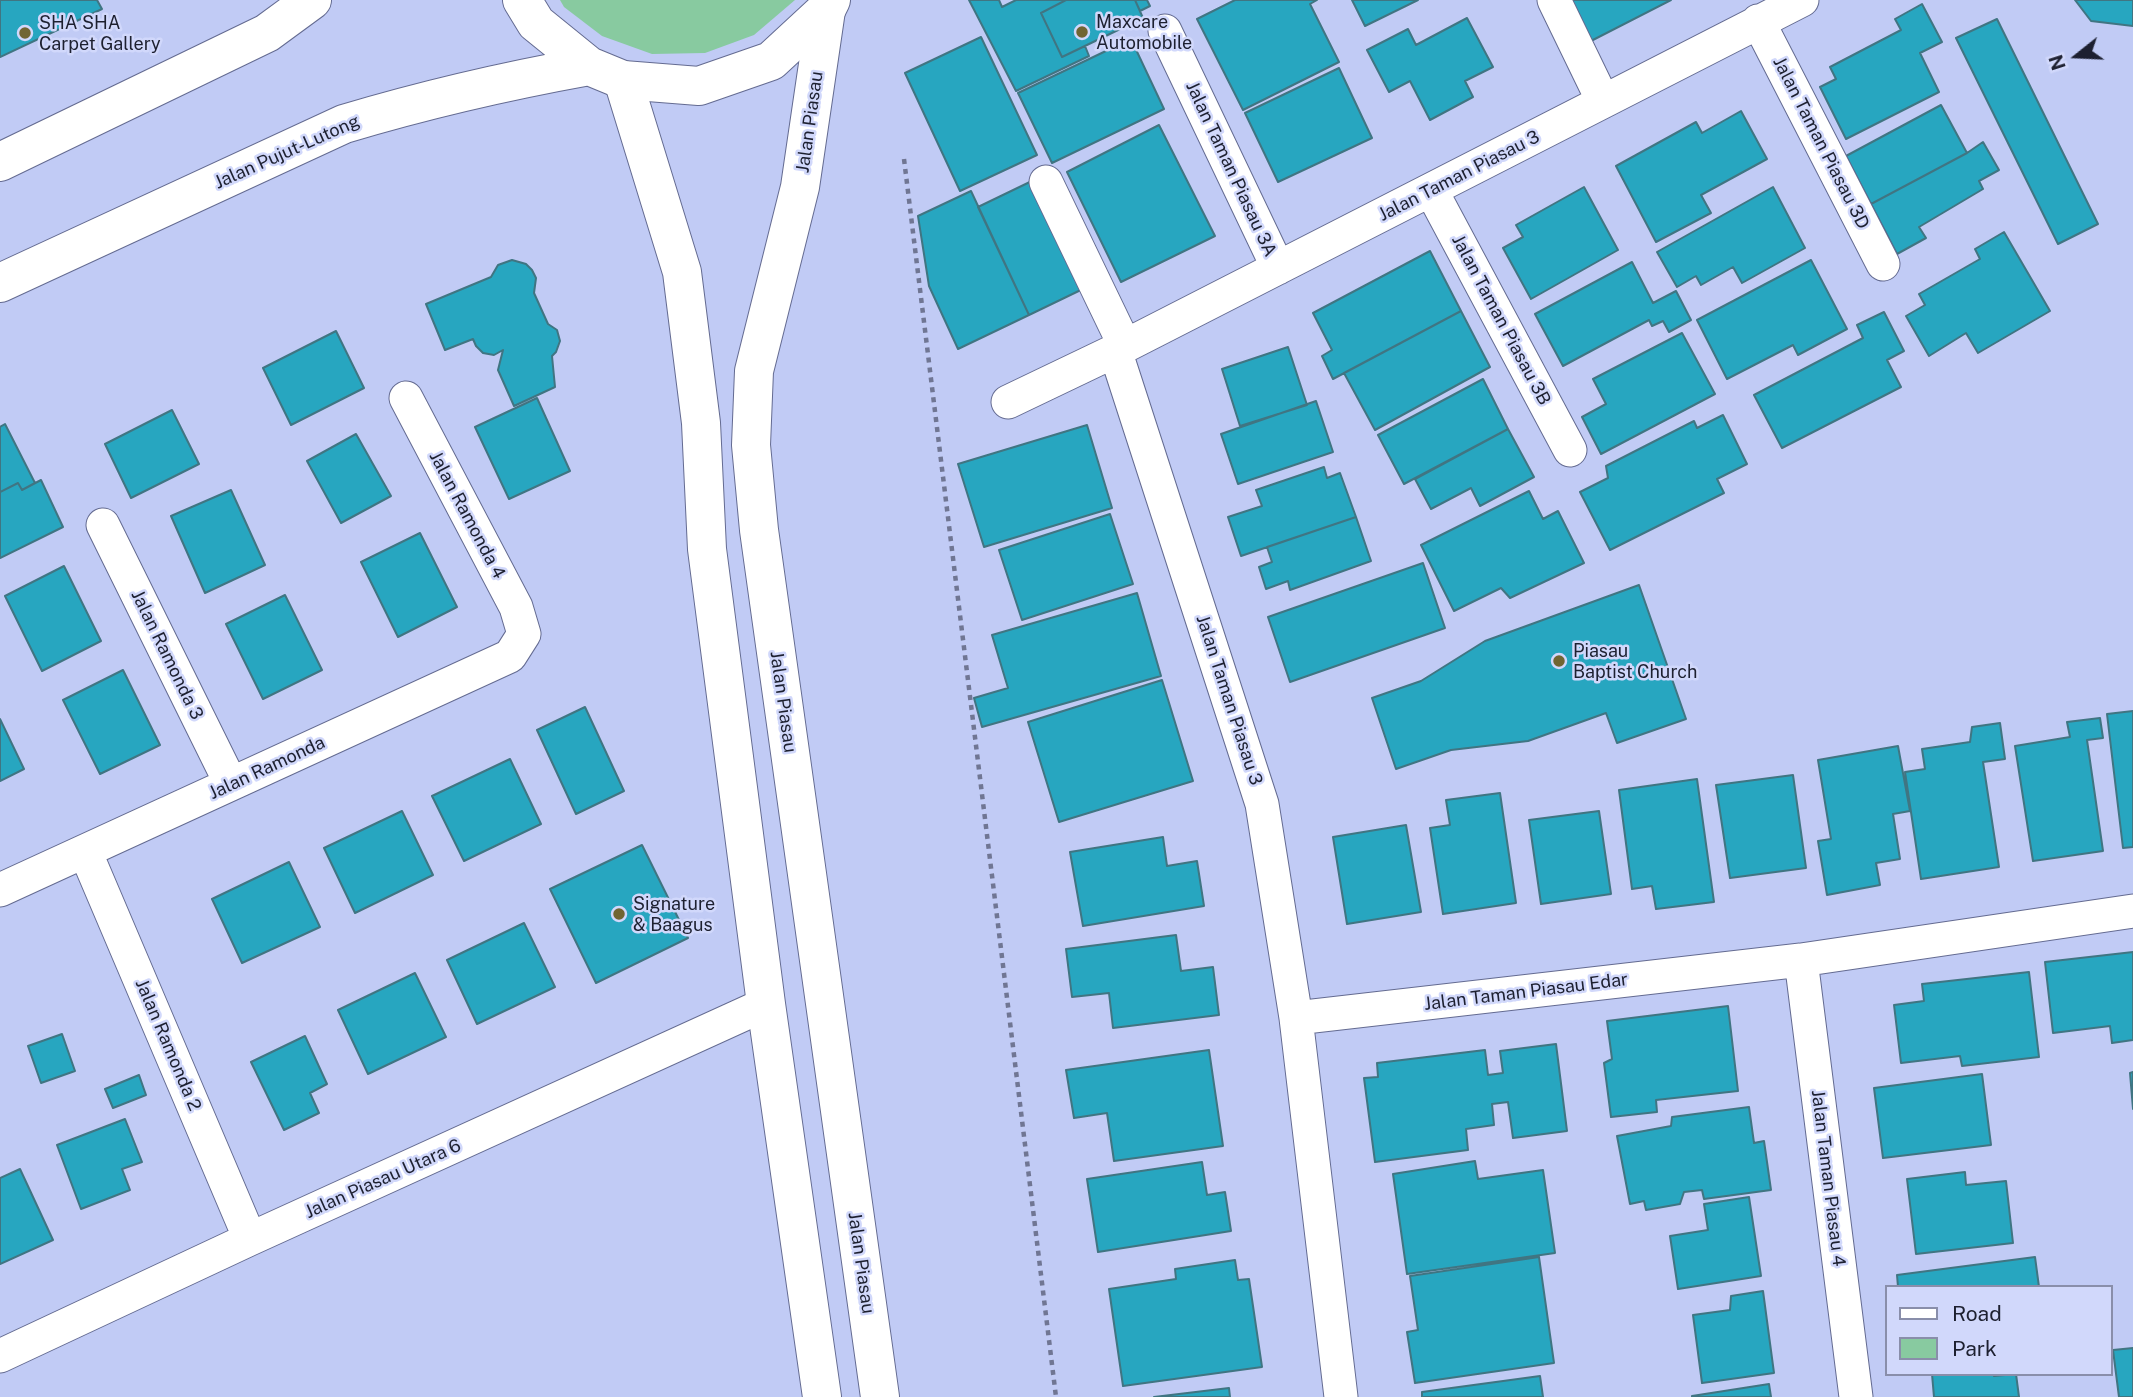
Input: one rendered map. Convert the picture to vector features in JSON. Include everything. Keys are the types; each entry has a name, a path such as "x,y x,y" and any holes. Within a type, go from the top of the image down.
{"main road":[{"path":"0,162 267,33 312,0"},
{"path":"522,0 536,23 606,73 682,272 701,423 709,561 766,1004 822,1397"},
{"name":"Jalan Pujut-Lutong","path":"0,283 344,124 514,79 606,73 699,86 771,61 828,5"},
{"name":"Jalan Piasau","path":"828,5 800,187 754,371 751,445 762,558 880,1397"}],"street":[{"path":"1555,0 1603,101"},
{"name":"Jalan Taman Piasau 3","path":"1008,402 1120,348 1802,0"},
{"name":"Jalan Taman Piasau 3D","path":"1758,21 1883,264"},
{"name":"Jalan Taman Piasau 3A","path":"1165,31 1278,268"},
{"path":"1046,182 1120,348"},
{"name":"Jalan Taman Piasau 3B","path":"1431,190 1570,450"},
{"name":"Jalan Taman Piasau 3","path":"1120,348 1262,804 1296,1018"},
{"name":"Jalan Ramonda 4","path":"406,398 516,607 524,634"},
{"name":"Jalan Ramonda 3","path":"103,525 231,784"},
{"name":"Jalan Ramonda","path":"0,890 510,656 524,634"},
{"name":"Jalan Ramonda 2","path":"85,851 250,1239"},
{"name":"Jalan Taman Piasau Edar","path":"1296,1018 1801,960 2133,911"},
{"name":"Jalan Taman Piasau 4","path":"1801,960 1856,1397"},
{"name":"Jalan Piasau Utara 6","path":"0,1356 766,1004"},
{"path":"1296,1018 1341,1397"}],"path":[{"path":"904,159 1056,1397"}],"green space":[{"path":"560,0 795,0 754,35 705,53 652,54 602,36 564,7"}],"building":[{"name":"SHA SHA Carpet Gallery","path":"0,0 97,0 102,9 0,57"},
{"path":"969,0 999,0 1002,7 1016,0 1066,0 1041,13 1062,57 1085,46 1089,56 1016,91"},
{"name":"Maxcare Automobile","path":"1066,0 1135,0 1143,18 1062,57 1041,13"},
{"path":"1135,0 1147,0 1150,6 1140,11"},
{"path":"1235,0 1317,0 1310,4 1339,62 1243,110 1197,19"},
{"path":"1352,0 1418,0 1365,26"},
{"path":"1568,0 1671,0 1589,42"},
{"path":"2075,0 2133,0 2133,26 2091,21"},
{"path":"1922,4 1942,42 1920,53 1939,92 1846,139 1820,87 1836,79 1830,67 1901,30 1895,19"},
{"path":"1467,18 1493,67 1465,81 1473,97 1430,120 1410,81 1389,92 1367,50 1408,29 1416,45"},
{"path":"1997,19 2098,224 2058,244 1956,38"},
{"path":"981,37 1037,155 960,191 905,73"},
{"path":"1131,39 1164,109 1052,163 1018,93"},
{"path":"1339,68 1372,138 1278,182 1245,113"},
{"path":"1941,105 1967,153 1871,204 1846,156"},
{"path":"1741,111 1767,159 1701,195 1711,213 1656,242 1616,166 1696,122 1702,133"},
{"path":"1159,125 1215,236 1121,282 1067,172"},
{"path":"1983,142 1999,170 1979,181 1983,189 1919,227 1926,238 1897,254 1871,204"},
{"path":"1036,179 1087,287 1029,315 978,207"},
{"path":"1584,187 1618,250 1531,299 1503,248 1523,237 1516,225"},
{"path":"1773,187 1805,248 1742,283 1733,267 1701,285 1696,276 1677,287 1657,252"},
{"path":"971,191 1029,315 958,349 929,286 918,216"},
{"path":"2004,232 2050,311 1978,353 1966,333 1929,356 1906,316 1925,305 1919,294 1980,259 1975,249"},
{"path":"1430,251 1461,311 1333,379 1322,356 1332,350 1313,313"},
{"path":"512,260 526,264 532,270 536,278 534,293 548,324 557,330 560,341 552,356 555,387 514,406 498,370 503,350 494,355 483,353 473,339 445,350 426,304 491,277 498,265"},
{"path":"1811,260 1847,329 1798,355 1793,345 1727,379 1697,320"},
{"path":"1632,262 1653,303 1676,291 1691,320 1669,332 1663,321 1652,326 1649,320 1563,366 1535,314"},
{"path":"1461,311 1490,367 1375,430 1344,373"},
{"path":"1884,312 1904,351 1887,360 1901,387 1782,448 1754,395 1863,338 1857,325"},
{"path":"336,331 364,388 291,425 263,368"},
{"path":"1682,333 1715,394 1601,454 1582,417 1606,404 1593,379"},
{"path":"1288,347 1307,405 1240,426 1222,369"},
{"path":"1483,379 1508,429 1404,484 1378,435"},
{"path":"537,398 570,471 509,499 475,427"},
{"path":"1316,401 1333,452 1238,484 1221,434"},
{"path":"172,410 199,464 131,498 105,444"},
{"path":"1723,415 1747,464 1717,479 1724,493 1610,550 1580,492 1608,478 1606,466 1694,421 1697,428"},
{"path":"5,424 35,483 22,490 18,483 0,492 0,427"},
{"path":"1087,425 1112,508 984,547 958,464"},
{"path":"1508,429 1534,477 1480,506 1471,488 1431,509 1415,479"},
{"path":"356,434 391,496 341,523 307,461"},
{"path":"1324,467 1327,478 1340,473 1356,517 1241,556 1228,517 1262,506 1256,490"},
{"path":"41,480 63,527 0,558 0,492 18,483 22,490"},
{"path":"231,490 265,565 205,593 171,516"},
{"path":"1529,491 1543,519 1558,511 1584,563 1510,598 1501,588 1454,611 1421,545"},
{"path":"1110,514 1133,584 1022,620 999,550"},
{"path":"1356,517 1371,561 1290,590 1288,581 1266,589 1259,567 1272,562 1267,547"},
{"path":"420,533 457,607 398,637 361,562"},
{"path":"1423,563 1445,628 1290,682 1268,617"},
{"path":"64,566 101,641 42,671 5,596"},
{"name":"Piasau Baptist Church","path":"1639,585 1686,719 1617,743 1606,713 1528,741 1451,750 1396,769 1372,698 1421,681 1485,641"},
{"path":"1137,593 1161,676 982,727 974,698 1008,688 992,635"},
{"path":"285,595 322,670 263,699 226,624"},
{"path":"123,670 160,745 100,774 63,700"},
{"path":"1162,680 1193,781 1059,822 1028,722"},
{"path":"585,707 624,791 576,814 537,730"},
{"path":"2133,711 2133,847 2123,848 2107,714"},
{"path":"2100,718 2103,738 2087,740 2103,851 2033,861 2015,746 2070,737 2067,722"},
{"path":"0,719 24,769 0,781"},
{"path":"2000,723 2005,759 1983,762 1999,867 1921,879 1905,772 1925,769 1922,749 1970,742 1972,727"},
{"path":"1898,746 1910,811 1893,814 1900,859 1876,863 1880,885 1827,895 1818,841 1831,839 1818,760"},
{"path":"510,759 541,824 464,861 432,796"},
{"path":"1793,775 1806,868 1730,878 1716,785"},
{"path":"1697,779 1714,902 1656,909 1652,886 1632,889 1619,790"},
{"path":"1500,793 1516,903 1443,914 1430,828 1450,825 1446,800"},
{"path":"402,811 433,875 355,913 324,848"},
{"path":"1599,811 1611,894 1541,904 1529,820"},
{"path":"1406,825 1421,912 1347,924 1333,837"},
{"path":"1163,837 1167,866 1197,861 1204,906 1083,926 1070,852"},
{"name":"Signature & Baagus","path":"642,845 688,938 596,983 550,889"},
{"path":"289,862 320,927 242,963 212,899"},
{"path":"524,923 555,987 477,1024 447,960"},
{"path":"1176,935 1181,971 1213,967 1219,1015 1113,1028 1109,993 1072,997 1066,949"},
{"path":"2133,952 2133,1040 2112,1043 2110,1026 2053,1033 2045,962"},
{"path":"2029,972 2039,1057 1962,1066 1960,1056 1901,1063 1894,1005 1924,1001 1922,984"},
{"path":"415,973 446,1037 368,1074 338,1010"},
{"path":"1728,1006 1738,1091 1656,1100 1657,1112 1611,1117 1604,1063 1612,1059 1607,1021"},
{"path":"62,1034 75,1071 41,1083 28,1046"},
{"path":"305,1036 327,1084 310,1093 319,1113 284,1130 251,1062"},
{"path":"1556,1044 1567,1131 1513,1138 1508,1102 1492,1104 1494,1125 1466,1129 1468,1150 1375,1162 1364,1078 1378,1077 1377,1063 1485,1050 1488,1075 1503,1073 1500,1051"},
{"path":"1209,1050 1223,1146 1114,1161 1107,1113 1074,1118 1066,1070"},
{"path":"2133,1072 2133,1109 2130,1073"},
{"path":"1982,1074 1991,1145 1883,1158 1874,1088"},
{"path":"139,1075 146,1095 113,1108 105,1089"},
{"path":"1749,1107 1754,1143 1764,1141 1771,1190 1704,1199 1702,1190 1684,1192 1680,1204 1646,1210 1644,1201 1630,1204 1617,1136 1671,1126 1672,1117"},
{"path":"125,1119 142,1162 122,1169 130,1190 81,1209 57,1145"},
{"path":"1475,1161 1478,1179 1543,1170 1555,1253 1407,1274 1393,1174"},
{"path":"1202,1162 1207,1195 1225,1192 1231,1231 1098,1252 1087,1179"},
{"path":"20,1169 53,1240 0,1264 0,1178"},
{"path":"1965,1172 1966,1185 2006,1181 2013,1243 1916,1254 1907,1179"},
{"path":"1749,1197 1761,1276 1678,1289 1670,1236 1708,1230 1704,1204"},
{"path":"1539,1257 1554,1363 1415,1383 1407,1332 1418,1330 1410,1276"},
{"path":"2035,1257 2039,1285 1898,1285 1897,1275"},
{"path":"1235,1260 1238,1280 1249,1279 1262,1367 1123,1386 1109,1289 1176,1279 1175,1269"},
{"path":"1763,1291 1774,1373 1702,1383 1693,1315 1730,1310 1731,1296"},
{"path":"2133,1348 2133,1397 2119,1397 2113,1350"},
{"path":"1540,1376 1543,1397 1422,1397 1422,1392"},
{"path":"1932,1376 2016,1376 2019,1397 1934,1397"},
{"path":"1769,1384 1771,1397 1692,1397 1692,1396"},
{"path":"1229,1388 1230,1397 1154,1397"}],"place":[{"name":"Maxcare Automobile","path":"1082,32"},
{"name":"SHA SHA Carpet Gallery","path":"25,33"},
{"name":"Piasau Baptist Church","path":"1559,661"},
{"name":"Signature & Baagus","path":"619,914"}]}
